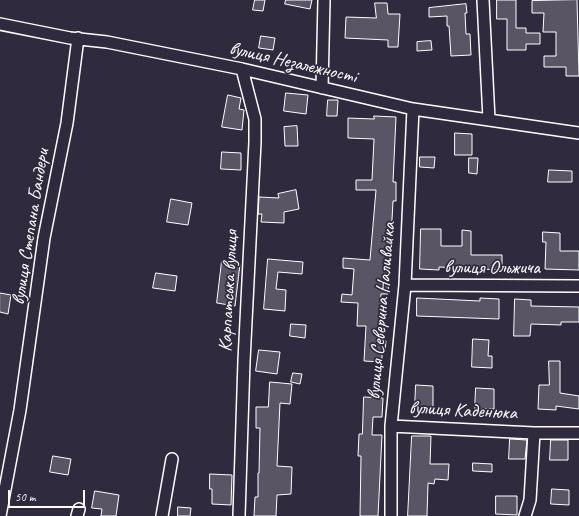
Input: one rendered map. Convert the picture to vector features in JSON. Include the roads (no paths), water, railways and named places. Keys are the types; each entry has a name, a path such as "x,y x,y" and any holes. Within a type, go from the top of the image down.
{"street":[{"path":"322,88 324,0"},
{"path":"483,0 489,119"},
{"name":"вулиця Незалежності","path":"0,24 242,69 413,109 579,133"},
{"name":"вулиця Степана Бандери","path":"0,516 20,410 44,238 67,122 78,38"},
{"name":"Карпатська вулиця","path":"239,516 244,360 255,126 255,119 242,69"},
{"name":"вулиця Северина Наливайка","path":"391,516 391,426 406,285 413,109"},
{"name":"вулиця Ольжича","path":"406,285 579,286"},
{"name":"вулиця Каденюка","path":"391,426 534,433 579,433"},
{"name":"вулиця Каденюка","path":"525,516 530,500 534,433"},
{"path":"162,516 172,459"}]}
